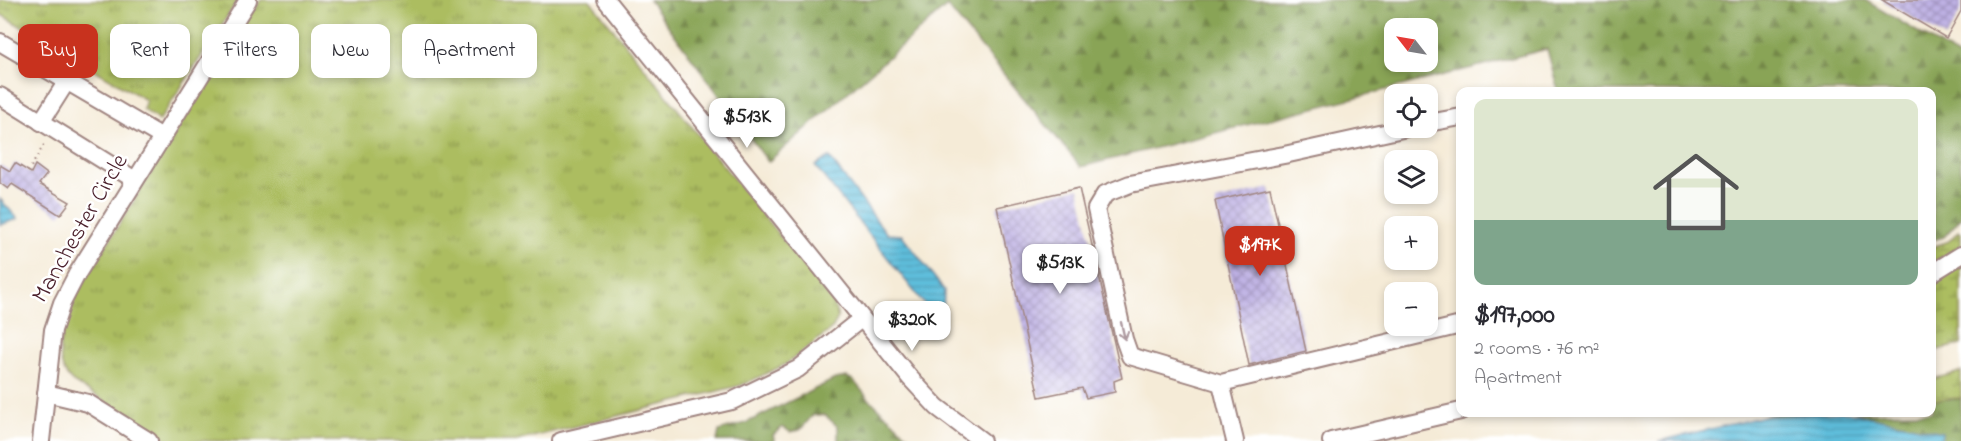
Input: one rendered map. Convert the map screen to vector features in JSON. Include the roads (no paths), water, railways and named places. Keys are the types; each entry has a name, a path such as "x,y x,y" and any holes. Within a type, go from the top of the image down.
{"street":[{"name":"Manchester Circle","path":"41,441 52,330 62,303 135,180 248,0"},
{"path":"606,0 861,319 937,407 982,441"},
{"path":"0,42 162,137"},
{"path":"41,122 67,81"},
{"path":"0,96 135,180"},
{"path":"1438,121 1456,118"},
{"path":"1384,133 1284,155 1130,184 1105,194 1096,209 1124,339 1130,356 1221,383 1456,326"},
{"path":"1936,271 1961,255"},
{"path":"561,441 621,434 732,401 798,369 861,319"},
{"path":"1221,383 1234,441"},
{"path":"46,393 88,403 149,441"},
{"path":"1330,441 1456,412"}],"water":[{"path":"829,157 887,234 902,235 944,290 943,313 932,314 815,166"},
{"path":"0,199 18,219 0,225"},
{"path":"1760,417 1871,417 1942,432 1941,441 1659,441"}]}
